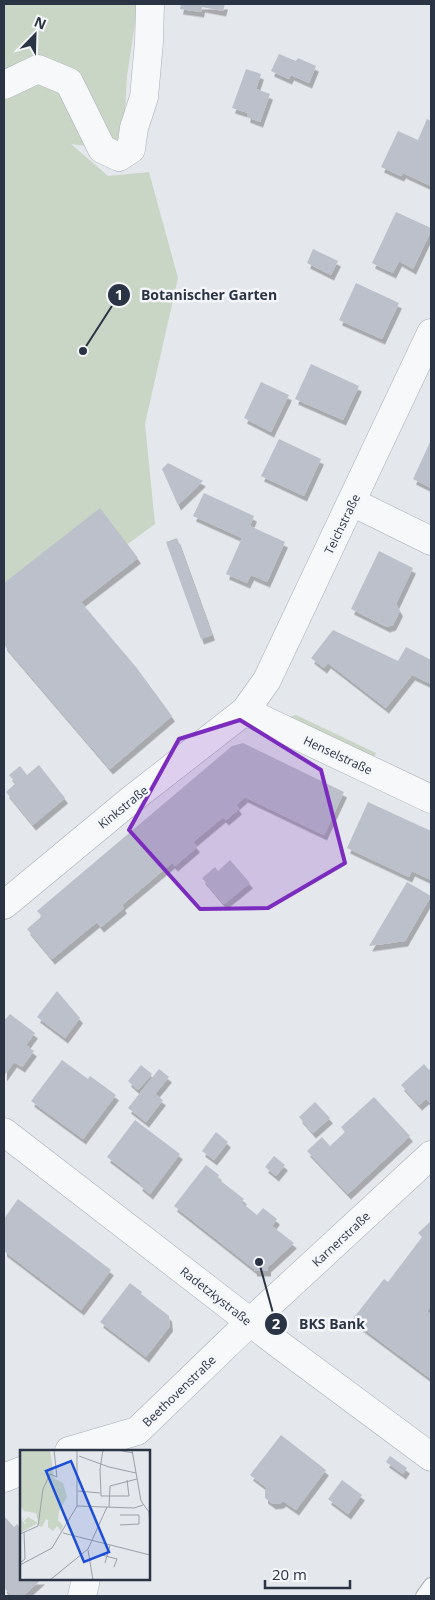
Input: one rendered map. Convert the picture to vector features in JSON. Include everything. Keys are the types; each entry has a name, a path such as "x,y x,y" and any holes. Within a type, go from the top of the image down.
{"street":[{"path":"4,84 38,69 69,82 102,149 119,157 131,148 134,128 144,97 150,4"},
{"name":"Teichstraße","path":"245,711 267,680 431,333"},
{"path":"352,502 431,541"},
{"name":"Henselstraße","path":"245,711 431,799"},
{"name":"Kinkstraße","path":"4,905 132,799 245,711"},
{"name":"Radetzkystraße","path":"4,1132 250,1322 431,1457"},
{"name":"Karnerstraße","path":"250,1322 431,1155"},
{"name":"Beethovenstraße","path":"75,1450 132,1441 250,1322"},
{"path":"4,1478 20,1471"},
{"path":"82,1596 86,1580"}],"lane":[{"path":"422,1596 431,1585"}],"highlighted area":[{"path":"240,720 321,770 345,863 268,908 200,909 129,830 179,739"}],"green space":[{"path":"4,4 138,4 127,76 123,150 71,144 108,176 149,172 178,278 145,424 155,524 4,635"},
{"path":"296,715 376,753 373,760 294,723 289,717"}],"building":[{"path":"181,4 225,4 223,11 202,7 201,12 180,9"},
{"path":"279,54 296,61 298,58 316,66 309,83 291,75 289,79 271,71"},
{"path":"246,69 261,74 256,89 270,94 260,122 247,117 248,113 232,108"},
{"path":"427,119 431,121 431,186 403,173 401,176 381,167 398,131 418,140"},
{"path":"396,212 431,228 431,231 413,269 399,261 393,273 372,263"},
{"path":"313,249 338,261 331,275 307,263"},
{"path":"356,283 399,303 382,339 339,320"},
{"path":"311,364 359,386 343,420 295,399"},
{"path":"261,382 289,395 271,432 244,418"},
{"path":"279,439 321,459 304,496 261,476"},
{"path":"431,440 431,488 413,479"},
{"path":"168,463 203,481 178,505 162,469"},
{"path":"204,493 254,516 250,526 285,542 267,582 251,575 247,583 226,574 242,538 193,516"},
{"path":"100,508 138,558 81,602 136,667 172,716 110,769 4,645 4,583"},
{"path":"177,538 212,635 201,639 166,542"},
{"path":"379,551 413,568 396,604 400,611 393,625 387,627 351,609"},
{"path":"333,630 398,661 406,647 431,660 431,684 412,675 386,708 328,663 324,668 311,658"},
{"path":"243,743 344,792 324,835 245,797 236,805 239,809 226,820 223,817 193,842 197,847 175,866 172,863 122,905 124,908 101,927 97,922 52,959 27,929 42,916 37,911 232,746"},
{"path":"39,765 65,798 33,825 6,792 16,783 9,775 20,766 27,775"},
{"path":"368,802 431,831 431,880 412,871 409,877 347,848"},
{"path":"230,860 250,883 224,904 202,878 215,867 218,871"},
{"path":"407,882 431,896 405,941 369,946"},
{"path":"57,991 80,1018 65,1038 37,1017"},
{"path":"10,1014 35,1033 26,1045 34,1051 22,1067 14,1062 4,1076 4,1017 6,1019"},
{"path":"62,1060 88,1079 90,1076 116,1095 83,1139 31,1101"},
{"path":"424,1064 429,1070 431,1068 431,1104 426,1099 419,1105 401,1085"},
{"path":"141,1065 152,1074 138,1090 128,1081"},
{"path":"159,1069 169,1077 155,1094 163,1100 146,1122 128,1108"},
{"path":"374,1097 410,1136 348,1194 307,1151 322,1137 330,1146 345,1132 341,1127"},
{"path":"315,1102 330,1118 313,1133 299,1117"},
{"path":"135,1120 180,1154 150,1194 139,1185 141,1183 107,1157"},
{"path":"216,1132 228,1142 214,1160 202,1151"},
{"path":"274,1156 285,1165 276,1176 265,1167"},
{"path":"206,1165 219,1175 217,1178 244,1199 241,1202 257,1215 263,1208 277,1219 272,1226 294,1243 268,1267 268,1271 254,1271 254,1269 174,1206"},
{"path":"18,1199 111,1270 81,1310 4,1251 4,1219"},
{"path":"431,1221 431,1306 427,1311 431,1315 431,1379 352,1320 384,1279 388,1282 422,1237 418,1233"},
{"path":"130,1283 169,1316 170,1326 146,1357 100,1322"},
{"path":"281,1435 326,1470 296,1510 283,1501 273,1504 265,1498 267,1488 250,1475"},
{"path":"390,1456 407,1468 403,1474 386,1462"},
{"path":"342,1480 362,1495 348,1514 328,1499"},
{"path":"4,1516 14,1527 17,1524 20,1528 20,1580 41,1580 23,1596 12,1596 4,1588"}],"place":[{"name":"Botanischer Garten","path":"83,351"},
{"name":"BKS Bank","path":"259,1262"}]}
